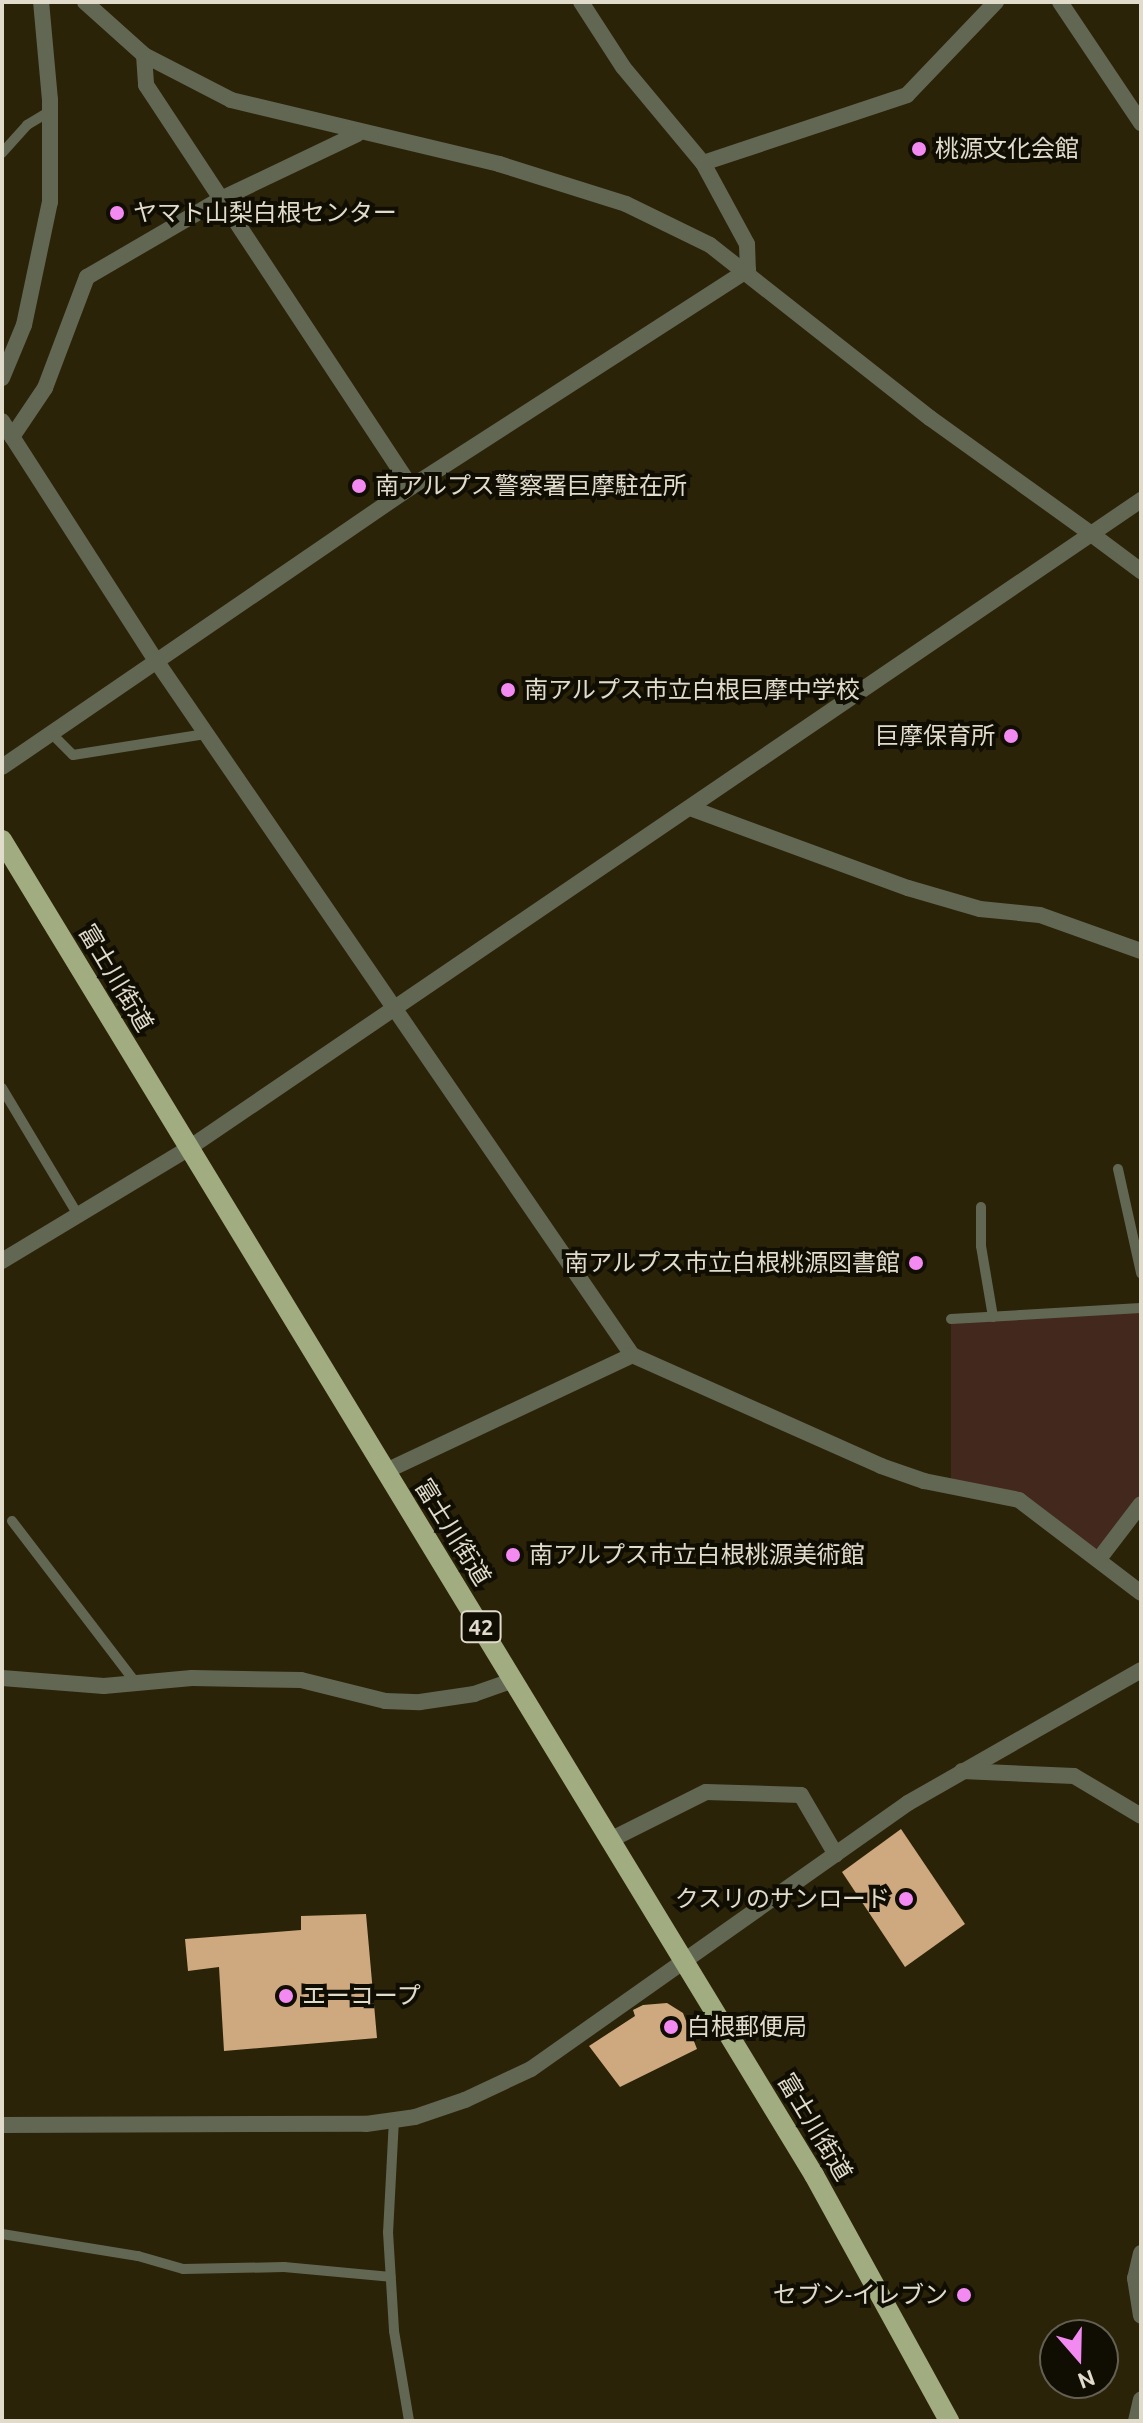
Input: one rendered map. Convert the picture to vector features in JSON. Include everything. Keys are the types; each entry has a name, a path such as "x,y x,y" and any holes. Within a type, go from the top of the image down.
{"main road":[{"name":"富士川街道","path":"2,840 822,2188 949,2421"}],"street":[{"path":"2,378 24,325 42,255 50,202 50,111 41,2"},
{"path":"85,2 144,55 231,100 357,134 499,164 626,204 710,245 748,270 930,418 1141,571"},
{"path":"581,2 623,67 703,163 747,244 748,270"},
{"path":"703,163 907,95 996,2"},
{"path":"1060,2 1141,123"},
{"path":"144,55 146,85 411,487"},
{"path":"12,437 45,388 87,277 221,199 357,134"},
{"path":"2,767 411,487 748,270"},
{"path":"2,421 205,734 632,1355 881,1466 1019,1500 1141,1593"},
{"path":"2,1261 189,1148 1141,500"},
{"path":"690,808 908,888 980,909 1040,915 1141,951"},
{"path":"386,1471 632,1355"},
{"path":"1099,1559 1141,1504"},
{"path":"2,2125 310,2126 394,2119 465,2100 531,2069 687,1963 836,1855 962,1771 1141,1670"},
{"path":"2,1678 136,1683 192,1678 301,1680 385,1701 420,1702 474,1694 514,1680"},
{"path":"962,1771 1074,1776 1141,1816"},
{"path":"612,1839 706,1792 801,1795 836,1855"},
{"path":"1141,2253 1135,2278 1141,2316"},
{"path":"1136,2421 1141,2400"}],"lane":[{"path":"2,153 27,125 50,111"},
{"path":"51,733 73,755 205,734"},
{"path":"2,1088 78,1215"},
{"path":"1118,1169 1141,1273"},
{"path":"981,1207 981,1246 993,1317"},
{"path":"951,1319 1141,1308"},
{"path":"12,1521 136,1683"},
{"path":"394,2119 391,2277 409,2421"},
{"path":"2,2234 138,2256 183,2269 284,2267 391,2277"}],"shaded area":[{"path":"1141,1308 1141,1504 1099,1559 1019,1500 951,1486 951,1319"}],"building":[{"path":"901,1829 965,1924 905,1967 842,1872"},
{"path":"366,1914 377,2038 224,2051 219,1967 188,1971 185,1939 301,1930 301,1916"},
{"path":"667,2003 683,2013 697,2049 620,2087 589,2046 635,2016 633,2010 643,2005"}],"place":[{"name":"桃源文化会館","path":"919,149"},
{"name":"ヤマト山梨白根センター","path":"117,213"},
{"name":"南アルプス警察署巨摩駐在所","path":"359,486"},
{"name":"南アルプス市立白根巨摩中学校","path":"508,690"},
{"name":"巨摩保育所","path":"1011,736"},
{"name":"南アルプス市立白根桃源図書館","path":"916,1263"},
{"name":"南アルプス市立白根桃源美術館","path":"513,1555"},
{"name":"クスリのサンロード","path":"906,1899"},
{"name":"エーコープ","path":"286,1996"},
{"name":"白根郵便局","path":"671,2027"},
{"name":"セブン-イレブン","path":"964,2295"}]}
